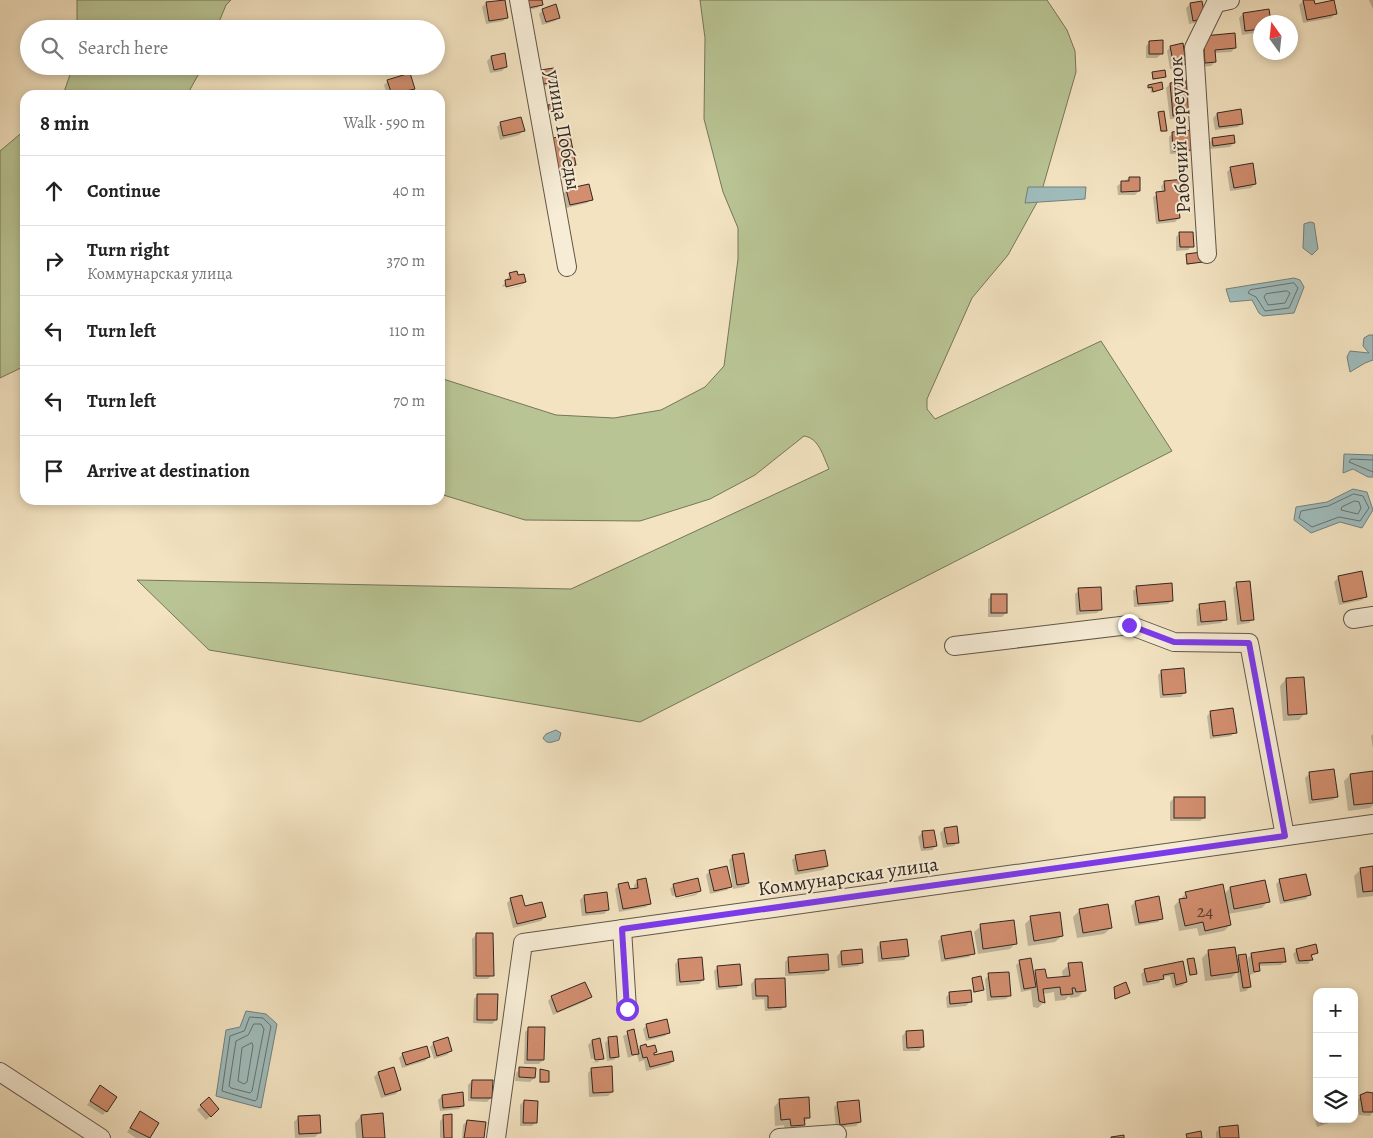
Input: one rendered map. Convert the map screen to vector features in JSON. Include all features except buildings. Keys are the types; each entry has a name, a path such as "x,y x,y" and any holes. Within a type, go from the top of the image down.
{"street":[{"name":"улица Победы","path":"519,0 567,267"},
{"name":"Рабочий переулок","path":"1207,254 1194,48 1221,1"},
{"path":"1353,619 1373,616"},
{"path":"954,646 1129,625 1174,642 1249,643 1285,836"},
{"name":"Коммунарская улица","path":"496,1138 523,943 1373,824"},
{"path":"622,929 627,1009"},
{"path":"0,1072 101,1138"},
{"path":"779,1138 836,1134"}],"green space":[{"path":"77,0 231,0 226,5 220,20 77,20"},
{"path":"700,0 1047,0 1067,30 1075,51 1076,72 1040,197 1008,255 972,298 927,399 927,409 935,419 1101,341 1172,451 640,722 209,650 137,580 571,589 829,469 817,444 809,437 804,436 755,475 710,499 640,521 525,520 445,496 445,380 556,415 614,418 661,410 705,387 724,366 738,259 738,228 723,192 704,119 705,38"},
{"path":"70,75 198,75 190,90 65,90"},
{"path":"20,134 20,368 0,378 0,151"}],"water":[{"path":"1028,187 1086,187 1085,199 1025,203"},
{"path":"1314,223 1318,249 1312,255 1303,248 1304,224"},
{"path":"1294,278 1300,280 1304,287 1294,313 1263,316 1259,313 1252,300 1230,302 1226,289"},
{"path":"1373,335 1373,360 1350,372 1347,357 1350,351 1369,353 1363,346 1364,338"},
{"path":"1344,454 1373,455 1373,477 1368,477 1353,469 1343,473"},
{"path":"1353,489 1367,492 1373,510 1362,528 1340,522 1311,533 1294,520 1296,507 1327,502"},
{"path":"556,730 561,733 559,740 546,742 543,738 546,734"},
{"path":"246,1011 266,1014 277,1024 261,1108 216,1096 226,1030 240,1027"}],"route":[{"path":"627,1009 622,929 1285,836 1249,643 1174,642 1129,625"}]}
